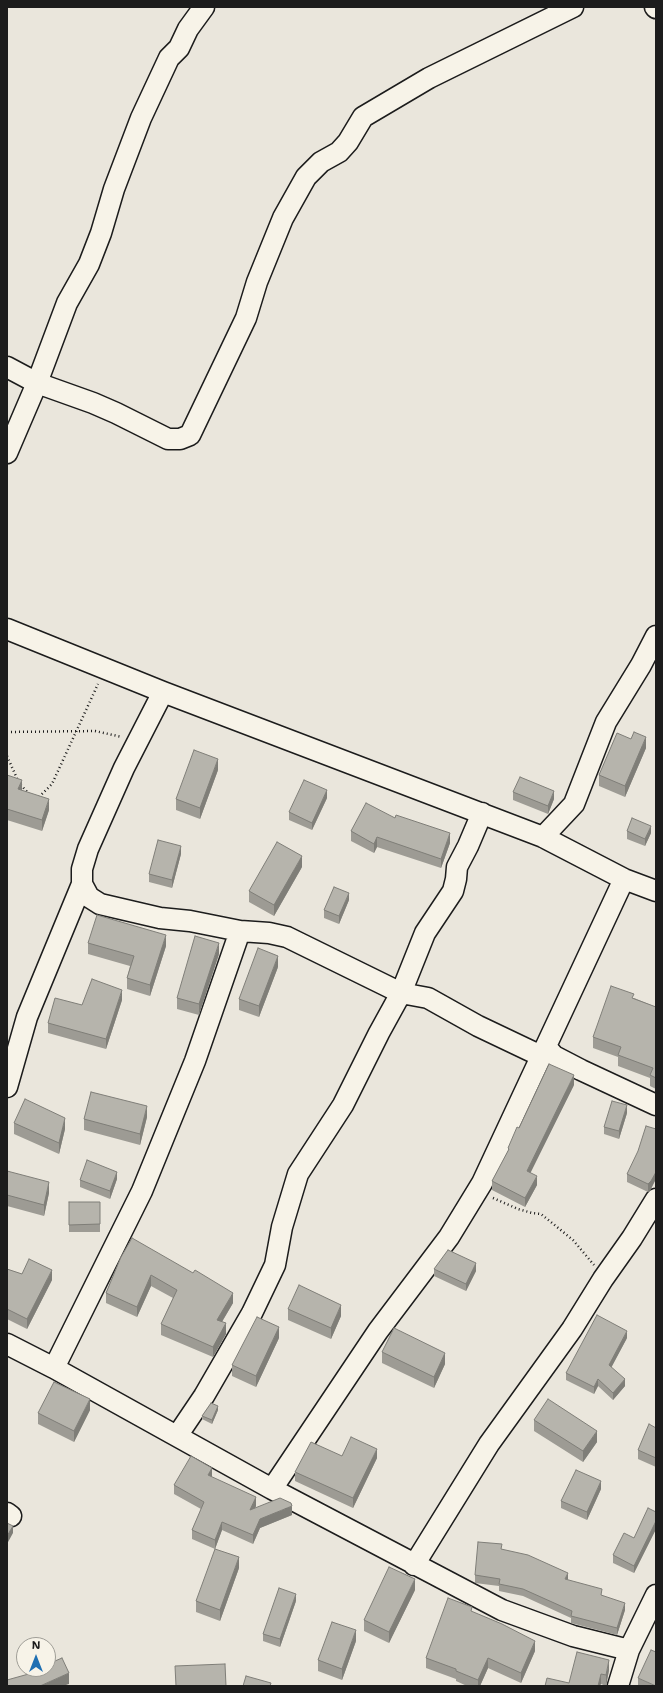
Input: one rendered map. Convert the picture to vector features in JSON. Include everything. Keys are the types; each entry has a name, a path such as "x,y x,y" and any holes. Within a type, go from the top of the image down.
{"street":[{"path":"7,453 37,383 67,303 89,264 101,233 114,189 141,118 169,58 179,48 188,29 204,7"},
{"path":"7,367 37,383 93,403 168,439 180,439 190,434 246,318 257,282 283,218 306,177 321,162 340,152 348,142 362,117 429,78 573,7"},
{"path":"7,629 163,692 543,837 624,880 656,891"},
{"path":"543,837 574,804 606,722 641,665 656,636"},
{"path":"7,1087 27,1018 82,884 82,869 88,849 139,739 163,692"},
{"path":"177,1436 204,1396 252,1313 275,1265 282,1228 298,1174 343,1105 401,992 425,933 453,891 456,880 456,867 468,846 482,813"},
{"path":"272,1489 378,1331 449,1237 482,1183 624,880"},
{"path":"82,884 89,897 100,904 160,918 190,921 240,931 269,933 286,937 401,992 428,998 478,1026 554,1056 656,1105"},
{"path":"54,1368 142,1191 195,1061 240,931"},
{"path":"414,1565 489,1444 572,1329 602,1279 632,1238 656,1199"},
{"path":"7,1344 54,1368 272,1489 502,1610 573,1636 629,1650"},
{"path":"618,1686 629,1650 656,1595"}],"path":[{"path":"7,756 19,783 30,795 39,797 52,784 105,668"},
{"path":"7,732 95,731 126,739 139,739"},
{"path":"13,782 19,783"},
{"path":"482,1183 489,1195 499,1202 532,1213 541,1214 573,1240 588,1256 602,1279"}],"building":[{"path":"634,732 646,737 625,786 599,775 617,733 631,739"},
{"path":"194,750 218,759 200,808 176,799"},
{"path":"7,775 22,780 18,789 49,799 42,820 7,809"},
{"path":"520,777 554,791 548,806 513,792"},
{"path":"304,780 327,790 312,823 289,812"},
{"path":"366,803 395,818 396,815 450,833 441,859 377,837 374,844 351,831"},
{"path":"632,818 651,826 645,839 627,831"},
{"path":"158,840 181,846 172,880 149,874"},
{"path":"277,842 302,856 274,905 249,891"},
{"path":"334,887 349,893 339,916 324,910"},
{"path":"97,915 166,935 150,985 127,978 134,956 88,943"},
{"path":"195,936 219,943 199,1004 177,998"},
{"path":"258,948 278,956 259,1006 239,999"},
{"path":"92,979 122,990 106,1039 48,1023 55,998 82,1005"},
{"path":"611,986 634,994 632,998 656,1007 656,1078 650,1075 653,1068 618,1055 621,1047 593,1037"},
{"path":"549,1064 574,1075 527,1171 537,1176 525,1198 492,1181 509,1149 508,1148 517,1127 519,1128"},
{"path":"91,1092 147,1106 140,1134 84,1119"},
{"path":"25,1099 65,1118 59,1143 14,1123"},
{"path":"612,1101 627,1105 619,1131 604,1127"},
{"path":"646,1126 656,1129 656,1172 648,1184 627,1174 638,1151"},
{"path":"87,1160 117,1172 110,1191 80,1180"},
{"path":"7,1171 49,1182 44,1205 7,1195"},
{"path":"69,1202 100,1202 100,1224 69,1225"},
{"path":"132,1238 193,1273 195,1270 233,1293 217,1320 226,1323 213,1347 161,1324 177,1290 151,1275 137,1307 106,1293 121,1257"},
{"path":"448,1250 476,1263 466,1284 434,1269"},
{"path":"29,1259 52,1270 27,1319 7,1309 7,1269 22,1274"},
{"path":"299,1285 341,1305 331,1328 288,1309"},
{"path":"597,1315 627,1331 609,1365 625,1379 613,1393 598,1379 594,1387 566,1373"},
{"path":"257,1317 279,1327 256,1376 232,1365"},
{"path":"394,1328 445,1353 434,1377 382,1352"},
{"path":"54,1382 90,1399 74,1431 38,1413"},
{"path":"548,1399 597,1431 583,1451 534,1420"},
{"path":"211,1403 218,1406 212,1420 202,1416"},
{"path":"649,1424 656,1428 656,1458 638,1450"},
{"path":"351,1437 377,1449 353,1498 295,1472 311,1442 342,1456"},
{"path":"191,1456 212,1468 208,1475 256,1497 250,1510 280,1498 291,1503 292,1506 260,1519 253,1535 222,1522 215,1540 192,1530 204,1502 174,1485"},
{"path":"576,1470 601,1481 587,1512 561,1501"},
{"path":"648,1508 656,1512 656,1521 634,1566 613,1555 624,1533 634,1538"},
{"path":"7,1523 13,1526 7,1536"},
{"path":"478,1542 502,1544 501,1549 528,1555 568,1573 565,1579 602,1589 601,1595 625,1603 617,1628 571,1616 572,1611 523,1589 499,1584 500,1579 475,1575"},
{"path":"215,1549 239,1557 220,1610 196,1601"},
{"path":"389,1567 415,1579 389,1632 364,1620"},
{"path":"279,1588 296,1594 280,1639 263,1634"},
{"path":"448,1598 472,1607 471,1611 502,1624 535,1641 521,1673 488,1658 478,1680 456,1671 456,1669 426,1658"},
{"path":"332,1622 356,1630 342,1669 318,1660"},
{"path":"651,1650 656,1652 656,1686 638,1678"},
{"path":"577,1652 609,1660 606,1675 601,1674 598,1686 545,1686 547,1678 569,1683"},
{"path":"62,1658 69,1673 40,1686 7,1686 7,1680 18,1677 56,1677 56,1661"},
{"path":"225,1664 226,1686 176,1686 175,1666"},
{"path":"246,1676 271,1683 270,1686 243,1686"}]}
